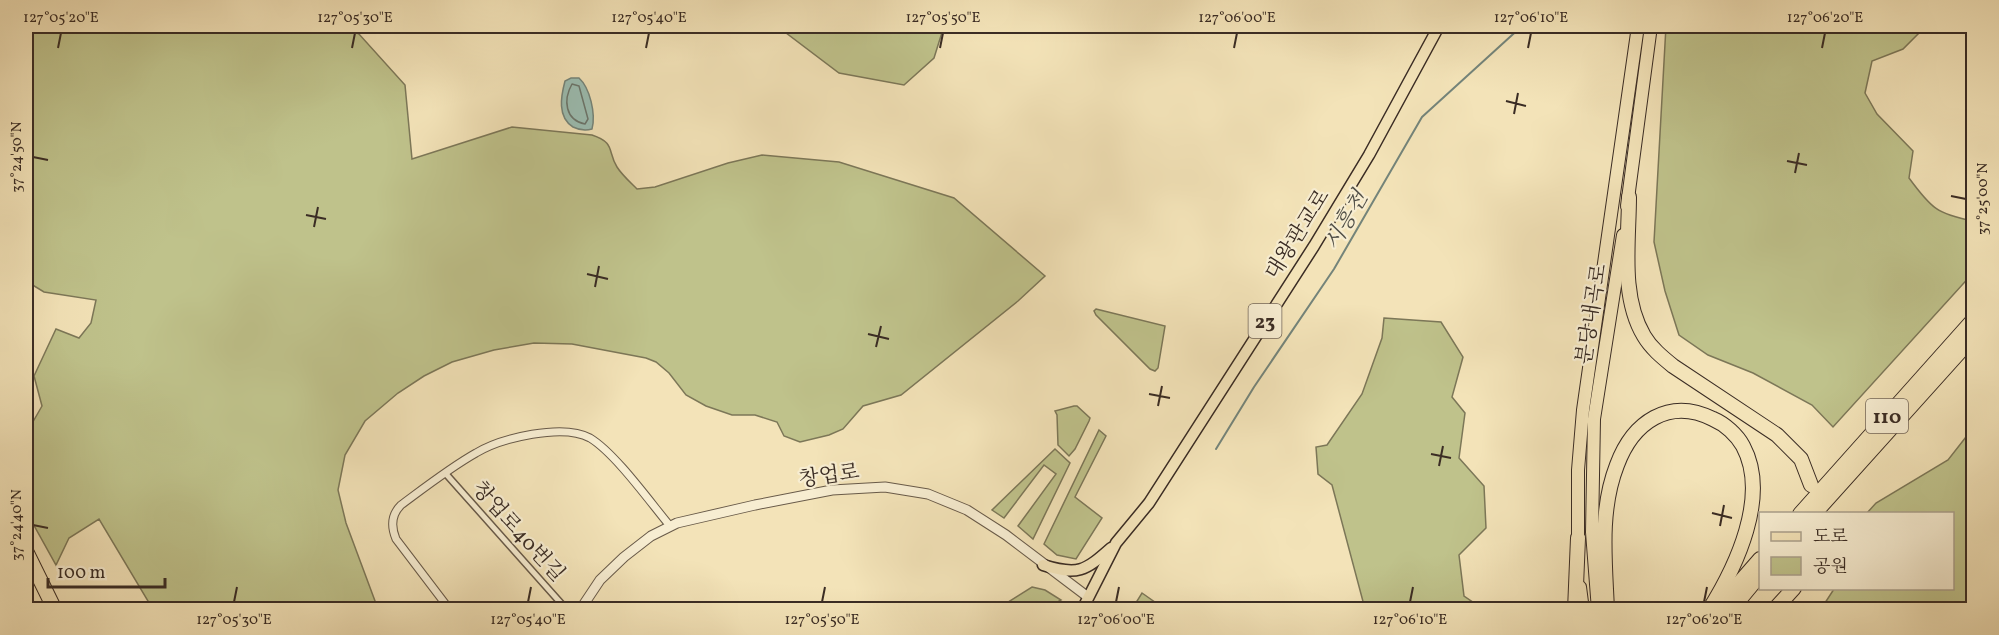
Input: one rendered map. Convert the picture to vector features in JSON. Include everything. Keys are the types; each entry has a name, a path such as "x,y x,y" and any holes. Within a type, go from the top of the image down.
{"highway":[{"name":"분당내곡로","path":"1583,609 1578,538 1578,470 1583,410 1638,26"},
{"name":"분당내곡로","path":"1598,609 1592,532 1594,419 1629,197 1651,26"},
{"path":"1629,197 1629,285 1636,320 1644,337 1659,355 1673,366 1770,429 1790,446 1805,466 1811,485"},
{"name":"110","path":"1801,512 1974,319"},
{"name":"110","path":"1815,512 1974,336"},
{"path":"1607,609 1604,526 1617,465 1628,442 1645,424 1665,413 1688,410 1716,420 1736,437 1747,456 1752,487 1751,508 1738,555 1726,583 1709,609"},
{"path":"1575,609 1578,538"},
{"path":"26,550 57,609"},
{"path":"1716,609 1759,561"},
{"path":"1731,609 1759,577"},
{"path":"1774,609 1792,590"},
{"path":"26,604 28,609"}],"main road":[{"name":"대왕판교로","path":"1082,609 1116,543 1149,503 1314,246 1369,155 1439,26"},
{"path":"1043,565 1070,572 1084,569 1116,543"}],"street":[{"name":"창업로40번길","path":"450,609 395,536 393,517 398,508 476,453 506,441 552,432 579,434 595,442 609,454 670,526"},
{"name":"창업로40번길","path":"446,474 567,609"},
{"name":"창업로","path":"580,609 600,580 624,557 651,536 670,526 755,505 832,490 893,488 928,494 960,506 1006,535 1088,597"}],"green space":[{"path":"26,26 343,26 359,34 405,85 412,159 512,127 592,135 600,138 608,144 619,170 637,189 655,187 728,163 762,155 839,162 954,198 1045,276 1018,301 901,395 863,406 843,429 800,442 784,436 777,422 755,415 732,415 706,406 686,395 669,373 656,362 646,358 572,344 534,343 494,350 452,362 398,393 365,421 345,455 338,490 346,523 378,609 147,609 151,606 99,519 69,538 56,565 26,511 26,434 42,406 34,376 56,329 79,338 91,323 96,300 44,292 26,281"},
{"path":"695,26 944,26 934,58 904,85 839,73 786,33"},
{"path":"1666,26 1926,26 1903,49 1872,61 1865,93 1877,114 1913,151 1909,178 1923,196 1936,208 1951,216 1973,221 1973,273 1833,427 1812,405 1753,373 1708,355 1679,335 1665,291 1654,242"},
{"path":"1096,309 1165,326 1158,368 1155,371 1150,369 1096,315 1094,311"},
{"path":"1384,318 1441,322 1463,357 1452,397 1465,413 1459,458 1484,486 1486,528 1459,555 1464,596 1483,609 1365,609 1332,485 1318,474 1316,447 1327,445 1362,394 1382,338"},
{"path":"1074,406 1090,418 1075,449 1069,456 1058,445 1055,411"},
{"path":"1973,428 1973,609 1821,609 1833,590 1954,590 1954,512 1868,512 1876,503 1948,460"},
{"path":"1099,430 1106,436 1075,497 1102,518 1076,559 1057,555 1044,544"},
{"path":"1055,449 1070,463 1033,539 1018,526 1056,474 1044,465 1004,518 992,510"},
{"path":"1032,587 1045,590 1061,600 1029,609 997,609"},
{"path":"1142,593 1159,605 1161,609 1132,609"}],"water":[{"path":"579,78 589,95 593,116 592,129 575,128 564,118 562,93 565,81"}],"waterway":[{"name":"시흥천","path":"1216,449 1254,387 1334,269 1422,117 1522,26"}]}
